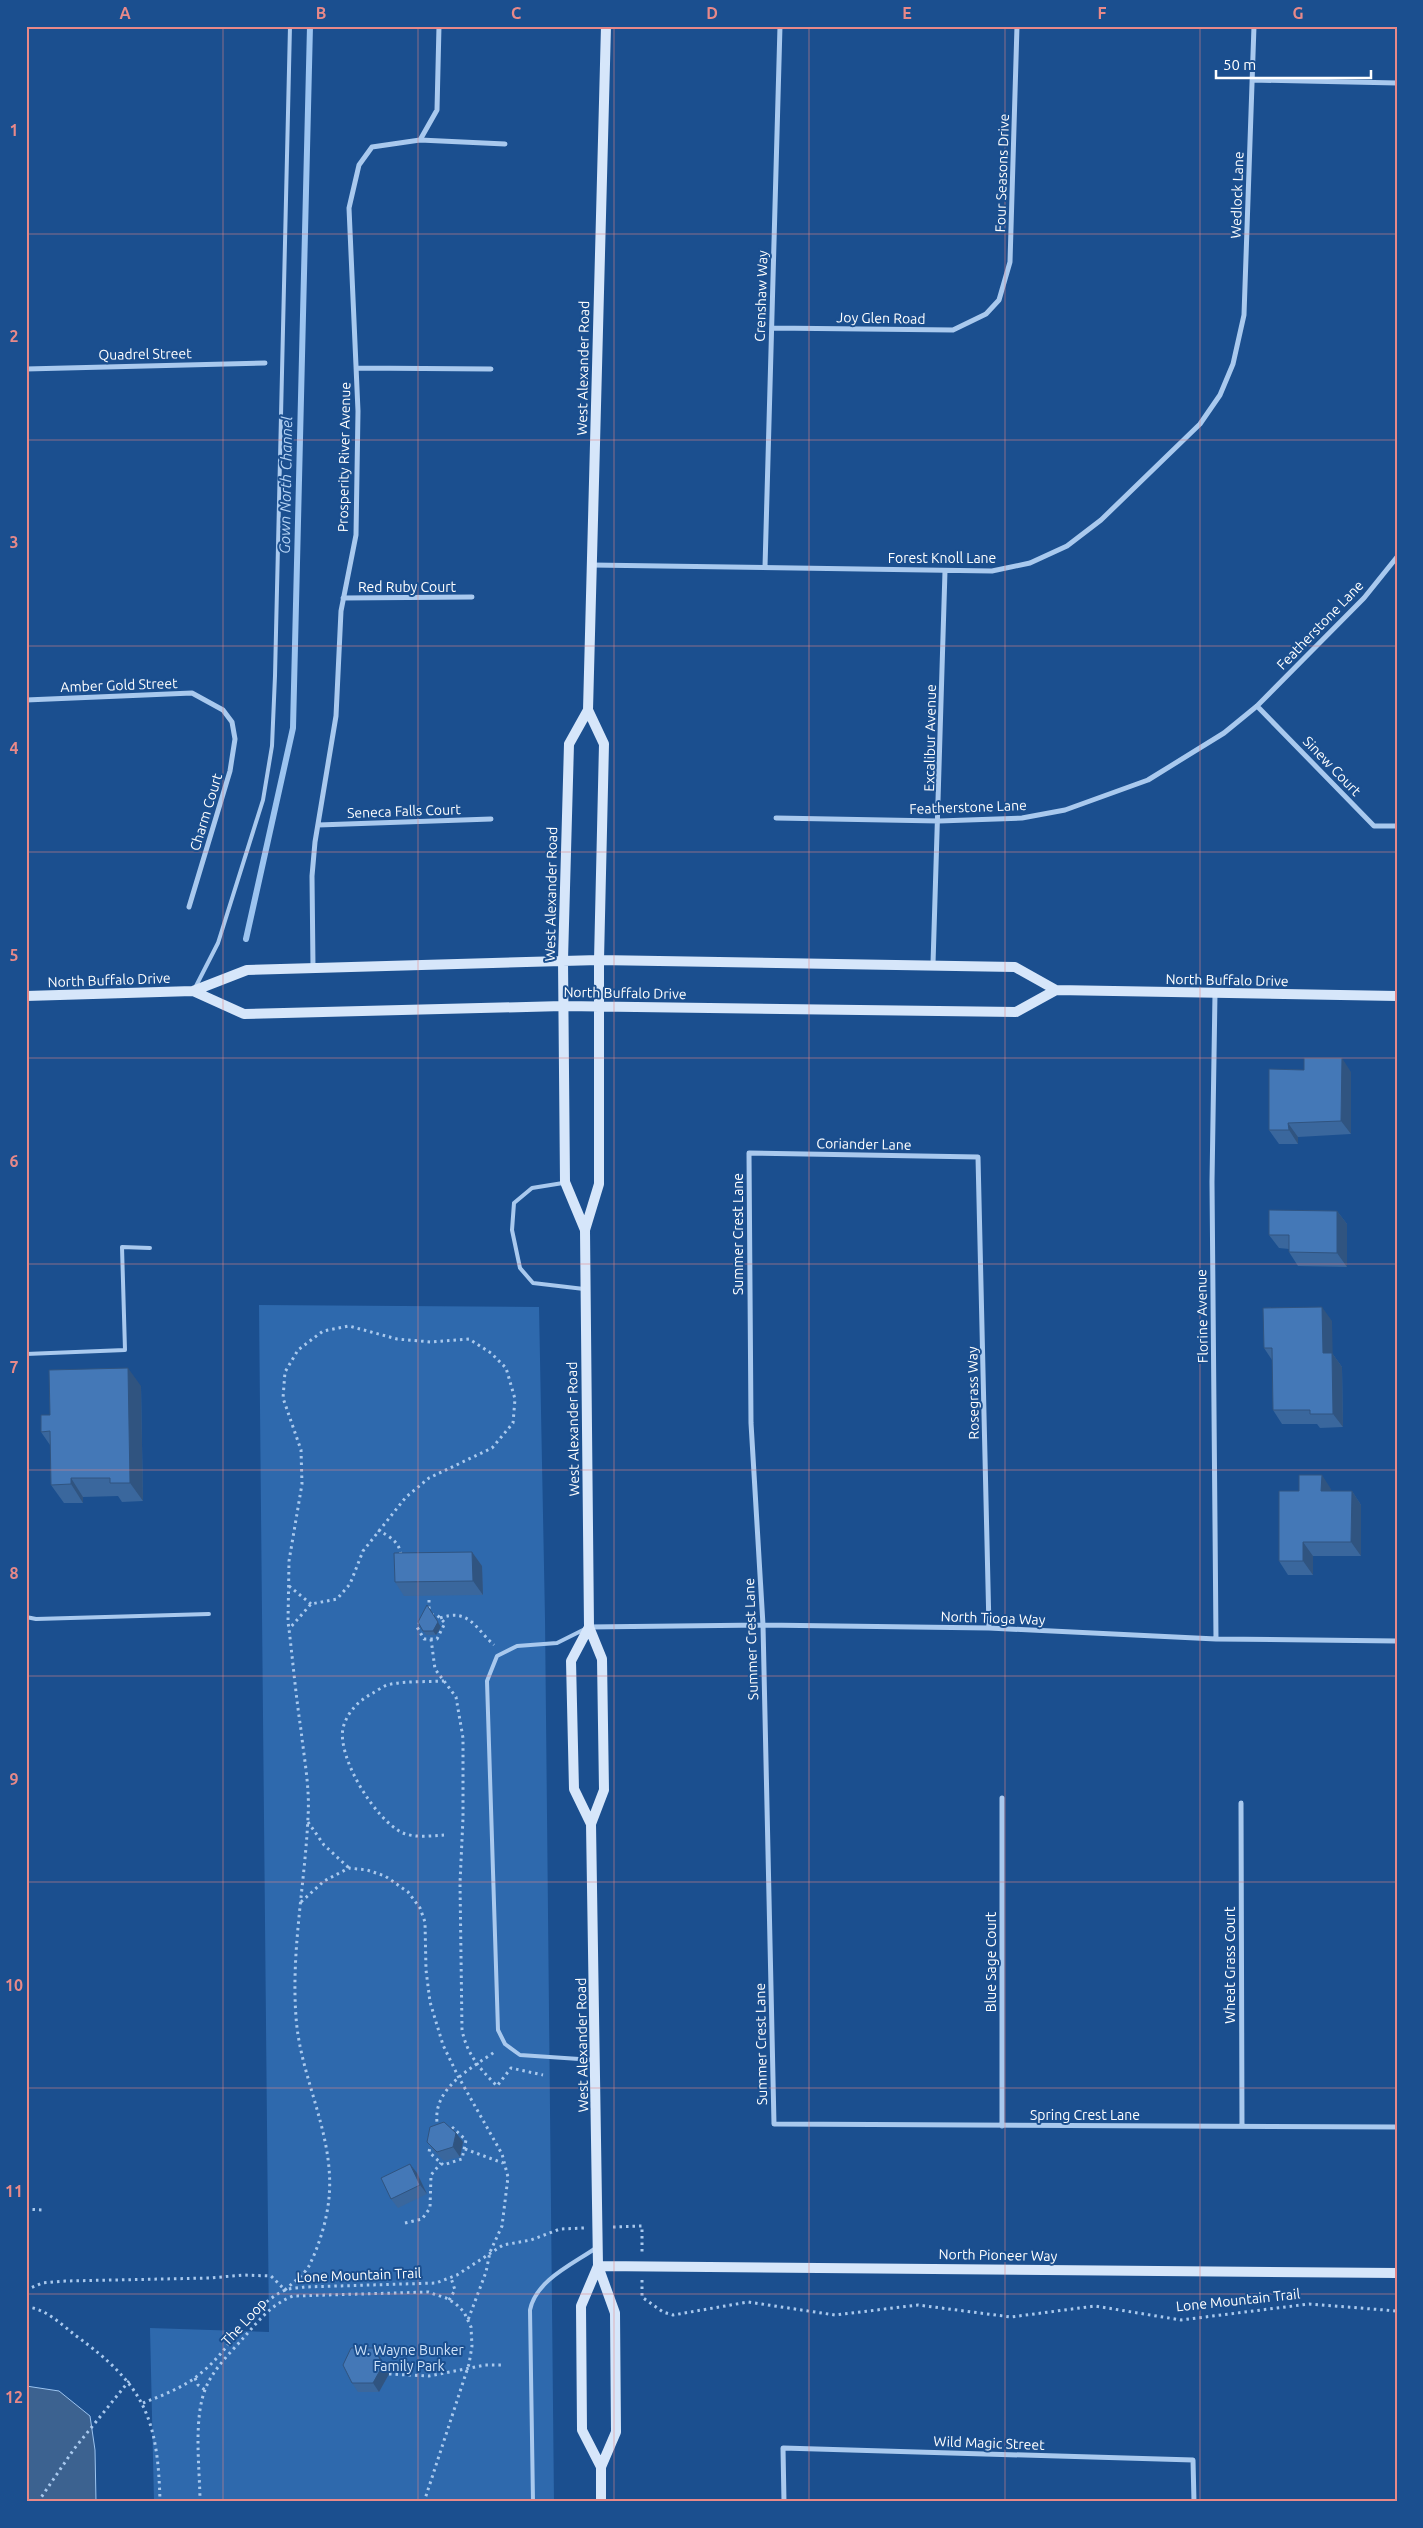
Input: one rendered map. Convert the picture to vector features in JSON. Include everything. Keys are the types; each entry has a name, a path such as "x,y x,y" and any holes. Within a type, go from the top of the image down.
{"main road":[{"name":"West Alexander Road","path":"601,2502 601,2467 616,2432 615,2313 598,2266 591,1824 604,1790 602,1659 589,1627 584,1230 599,1184 598,1006 604,744 588,710 606,26"},
{"name":"West Alexander Road","path":"584,1230 565,1182 563,960 569,744 588,710"},
{"name":"North Buffalo Drive","path":"26,996 193,990 247,970 563,960 933,964 1015,967 1056,990 1397,996"},
{"name":"North Buffalo Drive","path":"193,990 244,1014 563,1006 1016,1012 1056,990"},
{"name":"West Alexander Road","path":"589,1627 571,1661 574,1789 591,1824"},
{"name":"West Alexander Road","path":"598,2266 580,2306 582,2430 601,2467"},
{"name":"North Pioneer Way","path":"598,2266 1397,2273"}],"street":[{"path":"420,140 437,110 439,26"},
{"name":"Crenshaw Way","path":"765,567 780,26"},
{"name":"Four Seasons Drive","path":"986,314 999,300 1010,262 1017,26"},
{"name":"Wedlock Lane","path":"1233,364 1244,315 1254,26"},
{"path":"1252,80 1397,83"},
{"name":"Prosperity River Avenue","path":"312,967 312,876 318,825 336,716 341,611 356,535 358,411 349,208 358,165 372,148 420,140 505,144"},
{"name":"Joy Glen Road","path":"772,328 953,330 986,314"},
{"name":"Quadrel Street","path":"26,369 265,363"},
{"name":"Forest Knoll Lane","path":"592,565 992,571 1030,563 1067,546 1101,520 1200,424 1220,395 1233,364"},
{"path":"356,368 491,369"},
{"name":"Featherstone Lane","path":"776,818 939,821 1022,818 1065,810 1148,780 1224,733 1257,706 1364,598 1397,557"},
{"name":"Excalibur Avenue","path":"933,964 939,821 945,571"},
{"name":"Red Ruby Court","path":"343,598 472,597"},
{"name":"Amber Gold Street","path":"26,700 192,693 223,710 232,722"},
{"name":"Sinew Court","path":"1257,706 1374,826 1397,826"},
{"name":"Charm Court","path":"188,907 230,771 235,739 232,722"},
{"name":"Seneca Falls Court","path":"318,825 491,819"},
{"name":"Florine Avenue","path":"1215,994 1212,1182 1216,1639"},
{"name":"Coriander Lane","path":"749,1153 978,1157"},
{"name":"Summer Crest Lane","path":"749,1153 750,1423 763,1625 774,2124"},
{"name":"Rosegrass Way","path":"978,1157 989,1628"},
{"name":"North Tioga Way","path":"589,1627 763,1625 989,1628 1216,1639 1397,1641"},
{"name":"Blue Sage Court","path":"1002,1798 1002,2126"},
{"name":"Wheat Grass Court","path":"1241,1804 1242,2126"},
{"name":"Spring Crest Lane","path":"774,2124 1397,2127"},
{"name":"Wild Magic Street","path":"784,2502 783,2448 1194,2460 1194,2502"}],"lane":[{"path":"193,990 218,944 263,800 272,746 290,26"},
{"path":"565,1182 532,1188 514,1203 512,1230 520,1268 533,1283 585,1289"},
{"path":"26,1354 125,1350 122,1248 150,1248"},
{"path":"26,1617 36,1619 209,1614"},
{"path":"589,1627 557,1643 517,1646 497,1656 487,1681 498,2030 505,2044 520,2055 596,2060"},
{"path":"533,2502 530,2310 532,2298 546,2283 598,2246"}],"path":[{"path":"26,2290 42,2283 65,2281 211,2278 243,2275 271,2276 285,2290 308,2268 324,2225 329,2198 329,2166 325,2136 306,2078 296,2019 294,1974 308,1821 306,1768 289,1629 288,1586 289,1560 302,1475 301,1450 282,1398 285,1372 298,1350 323,1331 350,1326 397,1339 431,1342 469,1339 491,1353 506,1368 515,1399 513,1424 492,1448 437,1474 421,1484 406,1497 363,1551 350,1584 337,1599 311,1604 289,1629"},
{"path":"378,1530 400,1546 401,1562"},
{"path":"288,1586 311,1604"},
{"path":"429,1600 429,1615"},
{"path":"436,1615 440,1618 445,1623 437,1639 424,1639 418,1627 423,1616 436,1615"},
{"path":"440,1618 454,1615 465,1616 494,1645 501,1642"},
{"path":"431,1639 435,1669 456,1697 463,1738 464,1818 460,1883 462,2030 465,2046 476,2064 497,2086 511,2068 544,2075"},
{"path":"444,1682 390,1684 367,1696 350,1710 343,1729 343,1748 350,1766 370,1802 384,1821 404,1833 424,1837 444,1835"},
{"path":"308,1821 324,1846 349,1868"},
{"path":"301,1902 324,1881 349,1868 367,1870 385,1876 408,1892 420,1908 425,1922 426,1970 430,2002 443,2046 489,2129 508,2177 502,2226 490,2252 486,2272 468,2321 471,2327 472,2346 468,2369 424,2502"},
{"path":"439,2131 436,2113 452,2082 505,2044"},
{"path":"452,2126 466,2140 464,2149 462,2159 443,2165 429,2152 433,2133 452,2126"},
{"path":"464,2149 504,2163"},
{"path":"406,2223 422,2219 430,2208 432,2175 441,2163"},
{"path":"26,2209 43,2210"},
{"name":"Lone Mountain Trail","path":"143,2403 170,2392 194,2378 217,2359 261,2307 285,2290 305,2287 436,2283 451,2278 476,2264 490,2252 503,2245 531,2240 560,2229 642,2226 642,2297 663,2312 673,2315 748,2302 835,2315 918,2305 1011,2317 1095,2306 1181,2320 1308,2304 1397,2311"},
{"path":"449,2300 455,2290 451,2278"},
{"name":"The Loop","path":"200,2502 199,2429 205,2390 213,2374 239,2342 274,2305 285,2299 303,2296 428,2292 449,2300 464,2312 468,2321"},
{"path":"26,2306 47,2314 82,2339 107,2358 129,2381 143,2403 156,2445 160,2502"},
{"path":"389,2374 429,2376 485,2366 503,2366"},
{"path":"194,2378 198,2385 205,2390"},
{"path":"38,2502 74,2449 129,2381"}],"green space":[{"name":"W. Wayne Bunker Family Park","path":"259,1305 539,1307 545,1618 554,2502 154,2502 150,2328 269,2332"}],"shaded area":[{"path":"26,2386 59,2391 90,2416 95,2450 96,2502 26,2502"}],"building":[{"path":"1304,1058 1342,1058 1341,1121 1288,1123 1289,1130 1269,1130 1269,1069 1304,1070"},
{"path":"1269,1210 1337,1211 1337,1253 1289,1252 1289,1235 1269,1235"},
{"path":"1322,1307 1323,1353 1332,1353 1333,1414 1310,1414 1310,1410 1273,1410 1272,1348 1264,1348 1263,1308"},
{"path":"128,1368 130,1483 110,1483 110,1478 71,1478 71,1484 51,1485 50,1431 41,1432 41,1415 50,1415 49,1370"},
{"path":"1299,1475 1322,1475 1321,1491 1352,1491 1351,1542 1303,1542 1303,1561 1279,1561 1279,1491 1299,1491"},
{"path":"472,1552 473,1581 395,1582 394,1553"},
{"path":"427,1605 438,1622 433,1631 423,1631 418,1622"},
{"path":"444,2122 456,2133 453,2147 437,2152 427,2142 430,2127"},
{"path":"410,2164 420,2185 391,2199 381,2178"},
{"path":"351,2348 374,2348 383,2365 373,2383 352,2383 343,2365"}],"waterway":[{"name":"Gown North Channel","path":"246,939 293,728 310,26"}]}
